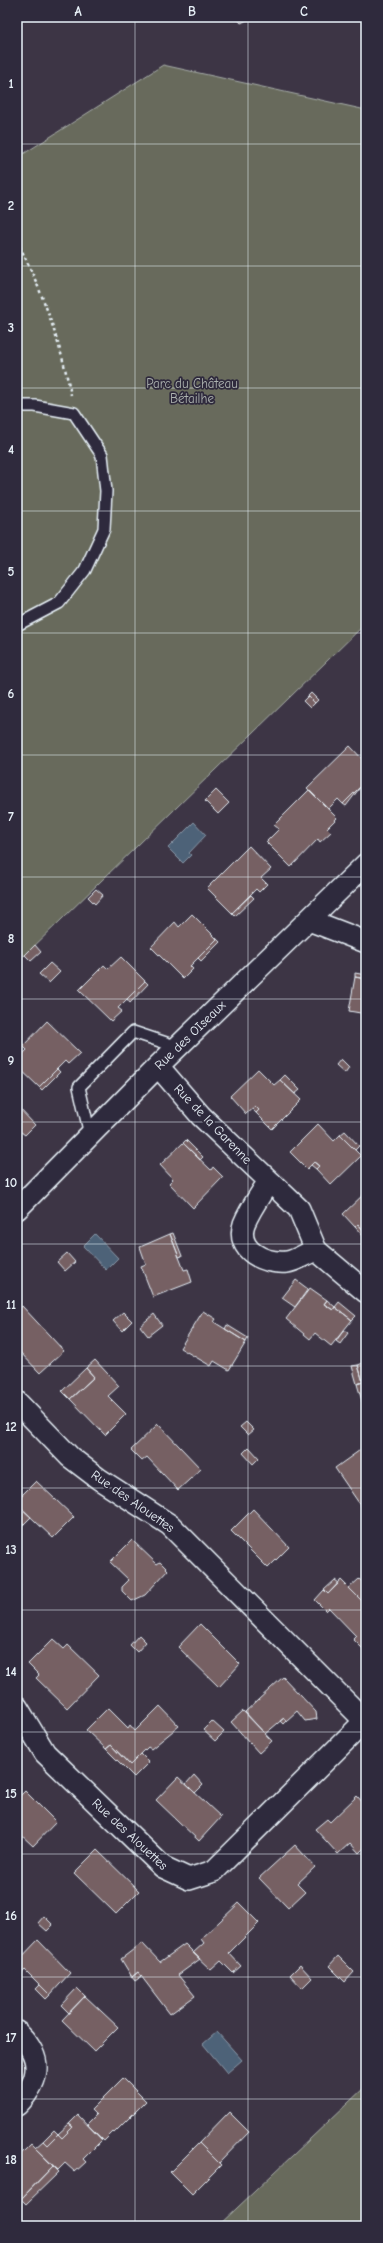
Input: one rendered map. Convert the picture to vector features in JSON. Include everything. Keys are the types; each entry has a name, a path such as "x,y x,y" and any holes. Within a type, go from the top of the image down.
{"street":[{"name":"Rue des OIseaux","path":"17,1208 158,1066 366,864"},
{"path":"309,920 366,942"},
{"name":"Rue de la Garenne","path":"158,1066 201,1116 299,1209 316,1250 366,1292"},
{"path":"268,1180 244,1225 244,1244 254,1256 270,1261 288,1262 316,1250"},
{"name":"Rue des Alouettes","path":"17,1402 70,1457 99,1479 170,1525 365,1721 214,1871 189,1880 163,1868 45,1753 17,1707"},
{"path":"17,2032 26,2041 36,2060 37,2076 17,2105"}],"lane":[{"path":"17,406 35,406 74,413 102,455 106,491 104,529 85,570 59,603 17,625"},
{"path":"90,1135 79,1087 133,1032 178,1047"}],"path":[{"path":"17,241 34,275 63,356 74,413"}],"green space":[{"name":"Parc du Château Bétailhe","path":"163,65 366,110 366,623 24,956 17,949 17,158"},
{"path":"366,2086 366,2226 218,2226"}],"water":[{"path":"194,822 206,835 189,853 191,855 183,863 168,848"},
{"path":"95,1234 118,1258 106,1270 83,1246"},
{"path":"217,2032 242,2060 227,2073 203,2044"}],"building":[{"path":"236,17 253,17 241,23"},
{"path":"17,93 21,96 17,102"},
{"path":"311,693 318,700 315,703 308,696"},
{"path":"308,696 315,703 310,708 303,701"},
{"path":"350,746 366,763 366,781 343,804 338,799 328,809 307,788"},
{"path":"362,785 346,806 343,804"},
{"path":"216,790 229,803 218,814 205,801"},
{"path":"309,790 337,818 327,828 331,832 320,842 318,839 291,867 266,842 279,829 274,825"},
{"path":"249,846 271,869 261,878 267,884 259,892 256,889 232,913 207,888"},
{"path":"96,889 103,895 95,904 88,897"},
{"path":"251,895 254,898 235,916 232,913"},
{"path":"192,914 217,939 190,966 193,969 183,979 151,947 175,922 179,927"},
{"path":"217,939 220,942 201,961 198,958"},
{"path":"35,945 41,952 31,961 25,955"},
{"path":"121,957 145,981 118,1008 122,1011 111,1021 79,990 104,965 108,969"},
{"path":"50,963 60,972 49,983 39,974"},
{"path":"355,973 366,975 366,979 355,977"},
{"path":"355,977 366,979 366,1014 349,1011"},
{"path":"145,981 148,984 130,1003 127,999"},
{"path":"47,1021 80,1053 68,1064 65,1061 39,1087 17,1066 17,1060 27,1050 23,1046"},
{"path":"341,1059 349,1067 345,1073 336,1065"},
{"path":"57,1069 60,1072 42,1090 39,1087"},
{"path":"258,1069 274,1085 280,1080 301,1100 272,1129 256,1113 259,1110 255,1106 246,1114 230,1096"},
{"path":"285,1075 300,1090 295,1094 280,1080"},
{"path":"17,1106 35,1125 25,1135 21,1132 17,1136"},
{"path":"255,1106 259,1110 256,1113 252,1109"},
{"path":"318,1124 334,1141 340,1135 361,1156 331,1185 316,1169 319,1166 314,1162 307,1169 290,1152"},
{"path":"345,1131 359,1146 355,1150 340,1135"},
{"path":"186,1140 203,1157 200,1160 183,1143"},
{"path":"183,1143 211,1170 213,1167 223,1177 193,1208 169,1183 173,1179 160,1165"},
{"path":"314,1162 319,1166 316,1169 311,1165"},
{"path":"366,1192 366,1233 358,1224 355,1227 343,1214"},
{"path":"358,1224 366,1233 365,1238 355,1227"},
{"path":"173,1233 182,1256 179,1257 170,1234"},
{"path":"170,1234 184,1270 188,1269 192,1282 153,1297 141,1266 146,1264 140,1247"},
{"path":"67,1253 75,1262 65,1271 57,1262"},
{"path":"296,1280 308,1289 295,1307 282,1298"},
{"path":"310,1288 327,1300 324,1304 333,1310 335,1307 352,1320 331,1346 315,1333 310,1339 286,1319"},
{"path":"327,1300 335,1307 333,1310 324,1304"},
{"path":"339,1302 356,1316 352,1320 335,1307"},
{"path":"22,1306 64,1351 40,1373 17,1349 17,1310"},
{"path":"203,1311 216,1319 214,1322 246,1342 229,1370 214,1361 211,1366 180,1348"},
{"path":"123,1312 132,1321 122,1331 113,1321"},
{"path":"154,1314 162,1325 148,1336 140,1326"},
{"path":"227,1325 248,1338 246,1342 225,1329"},
{"path":"344,1330 348,1333 340,1344 336,1341"},
{"path":"95,1360 119,1386 108,1396 126,1414 105,1435 70,1399 94,1377 86,1368"},
{"path":"366,1362 366,1415 357,1384 363,1382 358,1365"},
{"path":"358,1365 363,1382 357,1384 352,1366"},
{"path":"86,1368 94,1377 70,1399 62,1391"},
{"path":"246,1422 254,1430 248,1435 240,1427"},
{"path":"158,1424 201,1469 178,1490 147,1457 142,1461 131,1450"},
{"path":"249,1447 259,1458 253,1464 243,1453"},
{"path":"363,1448 366,1452 366,1502 361,1506 335,1468"},
{"path":"36,1481 74,1517 53,1538 17,1504 17,1500"},
{"path":"17,1504 31,1517 22,1526 17,1521"},
{"path":"253,1509 289,1547 268,1568 231,1531"},
{"path":"132,1540 157,1564 160,1562 168,1570 145,1595 132,1601 122,1591 122,1587 129,1580 110,1562"},
{"path":"359,1579 366,1585 366,1597 362,1601 349,1588"},
{"path":"335,1580 339,1583 328,1594 324,1590"},
{"path":"341,1580 366,1605 366,1647 364,1650 353,1639 356,1636 329,1608 326,1611 315,1600 324,1590 328,1594"},
{"path":"200,1624 240,1664 219,1687 178,1647"},
{"path":"139,1635 146,1642 137,1652 130,1645"},
{"path":"53,1639 64,1649 68,1645 99,1675 67,1708 36,1678 39,1675 28,1664"},
{"path":"283,1677 316,1712 317,1719 305,1721 297,1711 286,1721 284,1718 265,1734 245,1712"},
{"path":"160,1706 179,1726 151,1749 148,1747 130,1765 111,1745 106,1749 86,1730 108,1708 128,1728 130,1725 135,1731"},
{"path":"243,1711 272,1741 259,1753 231,1722"},
{"path":"284,1718 286,1721 283,1724 280,1721"},
{"path":"212,1721 224,1732 215,1741 203,1730"},
{"path":"111,1745 130,1765 141,1754 149,1762 134,1777 106,1749"},
{"path":"194,1775 203,1785 195,1793 186,1784"},
{"path":"178,1777 221,1817 199,1841 156,1800"},
{"path":"25,1791 56,1822 33,1846 17,1831 17,1799"},
{"path":"357,1796 366,1806 366,1846 359,1853 350,1843 338,1854 315,1829 327,1819 330,1822"},
{"path":"295,1845 315,1867 297,1884 305,1892 288,1908 259,1878"},
{"path":"97,1850 139,1891 116,1914 74,1873"},
{"path":"239,1903 259,1923 229,1953 241,1966 233,1973 221,1961 211,1970 193,1953 204,1943 201,1939"},
{"path":"44,1916 53,1925 47,1931 38,1923"},
{"path":"38,1940 70,1973 50,1995 25,1970 18,1977 17,1975 17,1962"},
{"path":"142,1943 160,1962 185,1944 200,1959 178,1975 195,1996 170,2014 138,1972 132,1977 121,1959"},
{"path":"338,1956 354,1972 345,1982 329,1966"},
{"path":"300,1965 312,1978 302,1988 290,1975"},
{"path":"138,1972 142,1976 135,1981 132,1977"},
{"path":"40,1985 50,1995 46,1999 36,1989"},
{"path":"77,1988 85,1996 69,2013 61,2005"},
{"path":"85,1996 118,2027 94,2051 62,2020"},
{"path":"123,2078 146,2101 104,2141 87,2124 96,2115 91,2110"},
{"path":"229,2112 249,2132 219,2163 199,2143"},
{"path":"78,2115 102,2140 83,2159 86,2162 75,2172 65,2163 58,2170 35,2148 43,2141 47,2145 58,2134 62,2138 73,2127 69,2124"},
{"path":"69,2124 73,2127 62,2138 58,2134"},
{"path":"54,2130 58,2134 47,2145 43,2141"},
{"path":"199,2143 221,2165 192,2194 170,2172"},
{"path":"31,2144 53,2166 21,2199 17,2195 17,2158"},
{"path":"53,2166 59,2172 26,2204 21,2199"}]}
